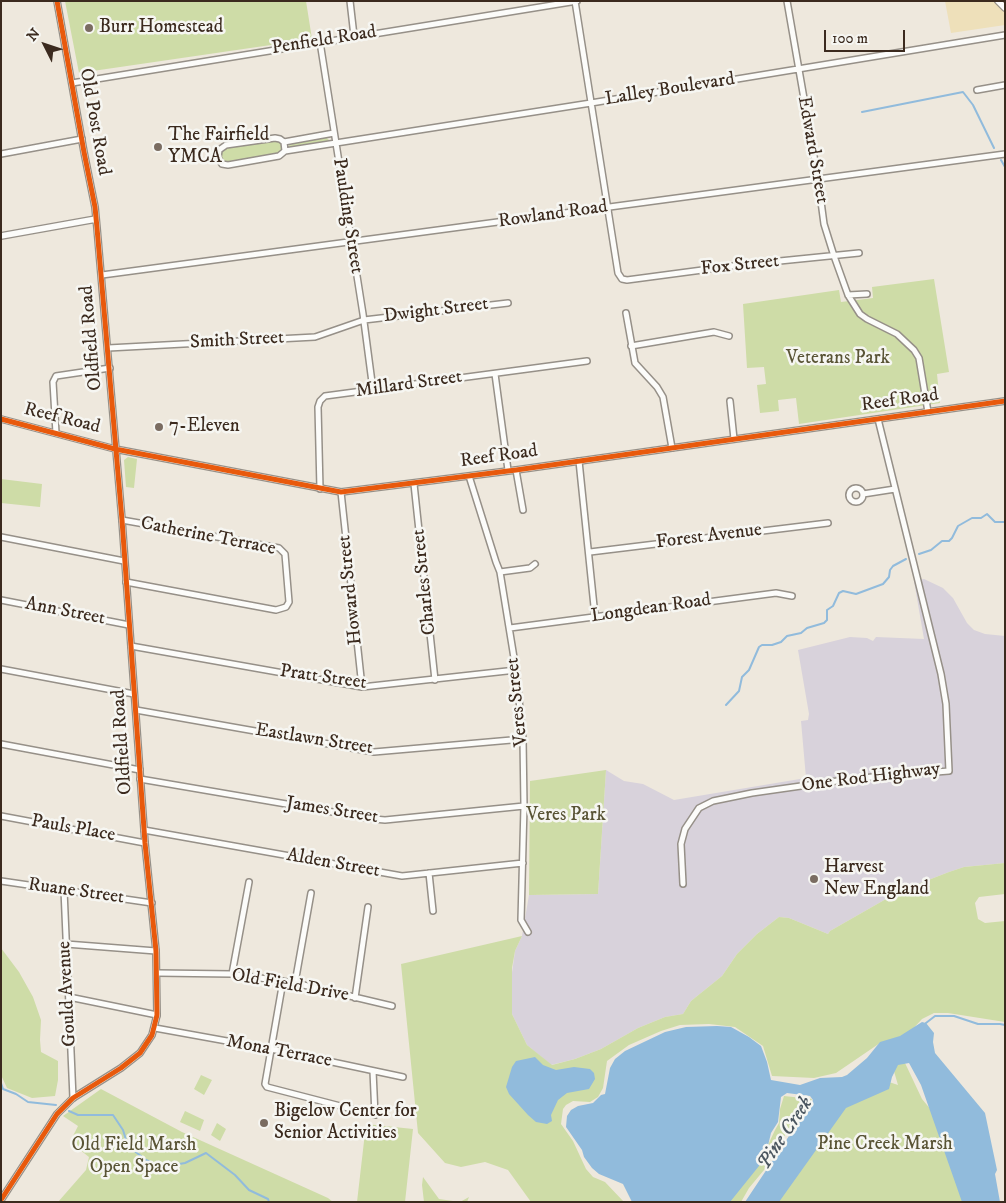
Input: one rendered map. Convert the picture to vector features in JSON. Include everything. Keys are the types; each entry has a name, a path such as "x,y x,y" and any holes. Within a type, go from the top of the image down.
{"street":[{"name":"Old Post Road","path":"58,1 96,219"},
{"path":"350,1 354,36"},
{"name":"Penfield Road","path":"72,83 576,1"},
{"path":"576,1 608,208"},
{"name":"Edward Street","path":"787,1 824,224 834,256 848,295 860,314 896,334 914,350 919,358 928,412"},
{"path":"998,1 1005,8"},
{"name":"Lalley Boulevard","path":"284,142 275,138 226,145 218,150 218,158 222,164 228,165 275,158 285,151 1005,35"},
{"name":"Paulding Street","path":"320,42 364,320 373,390"},
{"path":"977,90 1005,85"},
{"path":"285,151 284,142 334,133"},
{"path":"1,154 82,139"},
{"name":"Rowland Road","path":"102,275 1005,154"},
{"name":"Fox Street","path":"608,208 618,273 622,279 627,280 740,265 859,253"},
{"path":"1,236 96,219"},
{"name":"Oldfield Road","path":"1,1200 57,1114 71,1100 133,1059 147,1043 155,1028 158,1015 156,951 145,843 122,520 96,219"},
{"path":"848,295 867,294"},
{"name":"Dwight Street","path":"364,320 508,302"},
{"path":"626,313 633,359 663,397 672,448"},
{"name":"Smith Street","path":"108,348 315,336 364,320"},
{"path":"631,346 714,332 729,336"},
{"name":"Millard Street","path":"320,488 318,407 320,401 325,396 587,360"},
{"path":"56,433 53,382 56,376 110,368"},
{"path":"495,374 508,470"},
{"path":"730,401 734,439"},
{"name":"Reef Road","path":"1,419 116,448 341,492 414,484 1005,401"},
{"name":"One Rod Highway","path":"683,884 681,844 685,829 699,808 713,801 752,793 829,782 949,772 946,704 941,674 878,419"},
{"path":"580,461 595,616"},
{"path":"516,470 523,510"},
{"name":"Veres Street","path":"469,476 500,572 516,670 523,739 524,806 521,920 528,932"},
{"name":"Charles Street","path":"414,484 435,680"},
{"path":"863,494 895,489"},
{"name":"Howard Street","path":"341,492 362,687"},
{"name":"Catherine Terrace","path":"122,520 280,548 284,554 289,602 286,607 276,610 126,582"},
{"name":"Forest Avenue","path":"590,552 828,523"},
{"path":"1,537 124,561"},
{"path":"500,572 530,568 535,564"},
{"name":"Longdean Road","path":"510,628 776,593 792,596"},
{"name":"Ann Street","path":"1,600 129,624"},
{"name":"Pratt Street","path":"131,646 362,687 516,670"},
{"path":"1,669 134,694"},
{"name":"Eastlawn Street","path":"136,710 374,752 523,739"},
{"path":"1,744 140,770"},
{"name":"James Street","path":"140,779 385,820 524,806"},
{"name":"Pauls Place","path":"1,816 145,843"},
{"name":"Alden Street","path":"144,830 402,876 523,863"},
{"path":"429,873 432,911"},
{"name":"Ruane Street","path":"1,881 152,903"},
{"path":"232,974 250,882"},
{"name":"Gould Avenue","path":"64,890 71,1100"},
{"path":"295,983 311,893"},
{"path":"355,998 368,907"},
{"path":"66,944 156,951"},
{"name":"Old Field Drive","path":"157,973 232,974 284,981 392,1006"},
{"path":"284,981 265,1084 270,1088 376,1115 374,1071"},
{"path":"68,997 158,1015"},
{"name":"Mona Terrace","path":"155,1028 271,1049 403,1077"}],"shaded area":[{"path":"924,579 943,588 953,598 967,623 974,630 985,634 1005,636 1005,863 964,867 900,891 830,931 828,934 789,918 779,917 757,934 737,954 722,976 691,1001 683,1014 665,1017 638,1028 601,1049 575,1059 551,1065 527,1045 512,1014 511,980 515,951 522,936 529,895 598,894 606,770 624,781 643,784 674,800 806,778 801,721 808,720 809,714 798,650 850,637 867,638 873,641 876,637 924,639 914,581"}],"green space":[{"path":"65,1 306,1 312,39 79,73"},
{"path":"326,137 329,140 327,142 289,146 290,143"},
{"path":"274,140 278,141 282,146 278,155 228,163 220,157 226,148"},
{"name":"Veterans Park","path":"934,279 949,372 937,374 940,403 799,424 796,398 778,400 779,411 760,413 757,385 766,384 764,367 747,368 743,304 839,290 841,302 873,298 872,287"},
{"path":"128,457 137,459 134,488 126,487 124,460"},
{"path":"1,479 42,484 40,507 1,503"},
{"name":"Veres Park","path":"606,770 598,894 529,895 530,781"},
{"name":"Pine Creek Marsh","path":"1005,863 1005,894 979,897 975,903 978,919 985,923 1005,921 1005,1022 948,1013 934,1013 922,1019 897,1046 922,1099 932,1111 965,1202 775,1202 845,1104 883,1080 898,1085 893,1068 880,1043 836,1073 814,1078 772,1076 763,1046 735,1027 709,1024 680,1025 629,1045 607,1061 603,1088 598,1097 590,1102 573,1101 566,1105 563,1109 561,1124 573,1141 586,1169 593,1177 605,1182 624,1202 531,1202 508,1170 485,1162 461,1167 445,1163 418,1133 401,964 522,936 515,951 512,968 512,1014 527,1045 552,1065 601,1049 638,1028 665,1017 683,1014 691,1001 722,976 737,954 757,934 779,917 789,918 828,934 830,931 900,891 964,867"},
{"path":"1,948 19,972 33,997 41,1020 41,1052 58,1061 58,1080 55,1096 32,1098 7,1088 1,1075"},
{"path":"201,1075 212,1080 204,1095 194,1089"},
{"name":"Old Field Marsh Open Space","path":"101,1089 182,1132 328,1198 333,1202 58,1202 86,1170 89,1157 70,1142 78,1126 63,1116"},
{"path":"784,1096 812,1099 801,1117 777,1146 764,1170 749,1188 741,1202 728,1202 761,1160 779,1123 780,1109"},
{"path":"185,1111 204,1120 200,1131 180,1122"},
{"path":"217,1123 226,1129 220,1141 211,1135"},
{"path":"366,1124 413,1129 405,1202 357,1202"},
{"path":"423,1177 439,1199 460,1202 424,1202"},
{"path":"469,1197 467,1202 460,1202"}],"sand":[{"path":"945,1 1005,1 1005,25 951,33"}],"water":[{"path":"922,1022 926,1023 934,1033 935,1053 985,1113 997,1170 995,1174 1000,1202 962,1202 921,1085 909,1063 898,1065 889,1089 846,1108 779,1202 745,1202 813,1100 810,1096 787,1093 781,1097 778,1122 771,1133 763,1161 730,1202 632,1202 623,1184 599,1174 592,1168 566,1127 567,1116 571,1110 578,1106 593,1103 601,1095 605,1094 610,1068 615,1059 625,1051 665,1032 686,1027 731,1027 761,1046 771,1080 800,1085 820,1078 847,1075 867,1058 880,1042 900,1036"},
{"path":"535,1057 543,1065 556,1070 574,1067 590,1069 594,1073 595,1079 589,1089 567,1093 558,1100 551,1115 552,1121 547,1124 536,1122 528,1115 509,1094 506,1087 512,1067 516,1061"}],"waterway":[{"path":"862,112 963,92 973,105 994,148"},
{"path":"1001,160 1005,167"},
{"path":"919,554 931,550 942,541 949,541 958,526 972,518 981,518 987,514 995,522 1005,522"},
{"path":"726,705 739,691 742,677 749,670 759,647 781,642 787,636 801,633 807,628 824,623 827,620 827,610 833,606 839,593 843,591 856,594 883,584 889,577 893,566 906,559"},
{"path":"926,1023 935,1016 954,1016 978,1024 1005,1025"},
{"name":"Pine Creek","path":"1,1083 3,1089 16,1094 28,1102 56,1105"},
{"name":"Pine Creek","path":"69,1111 78,1115 113,1115 123,1130 128,1146 146,1160 162,1167 185,1163 206,1153 235,1175 249,1190 268,1199 269,1202"}],"cycle path":[{"path":"1,1200 57,1114 73,1098 121,1068 140,1053 152,1035 157,1015 156,951 145,843 122,520 95,207 57,1"},
{"path":"1,419 115,449 341,492 516,470 1005,401"}],"place":[{"name":"Burr Homestead","path":"89,28"},
{"name":"The Fairfield YMCA","path":"158,147"},
{"name":"7-Eleven","path":"159,427"},
{"name":"Harvest New England","path":"814,879"},
{"name":"Bigelow Center for Senior Activities","path":"264,1123"}]}
